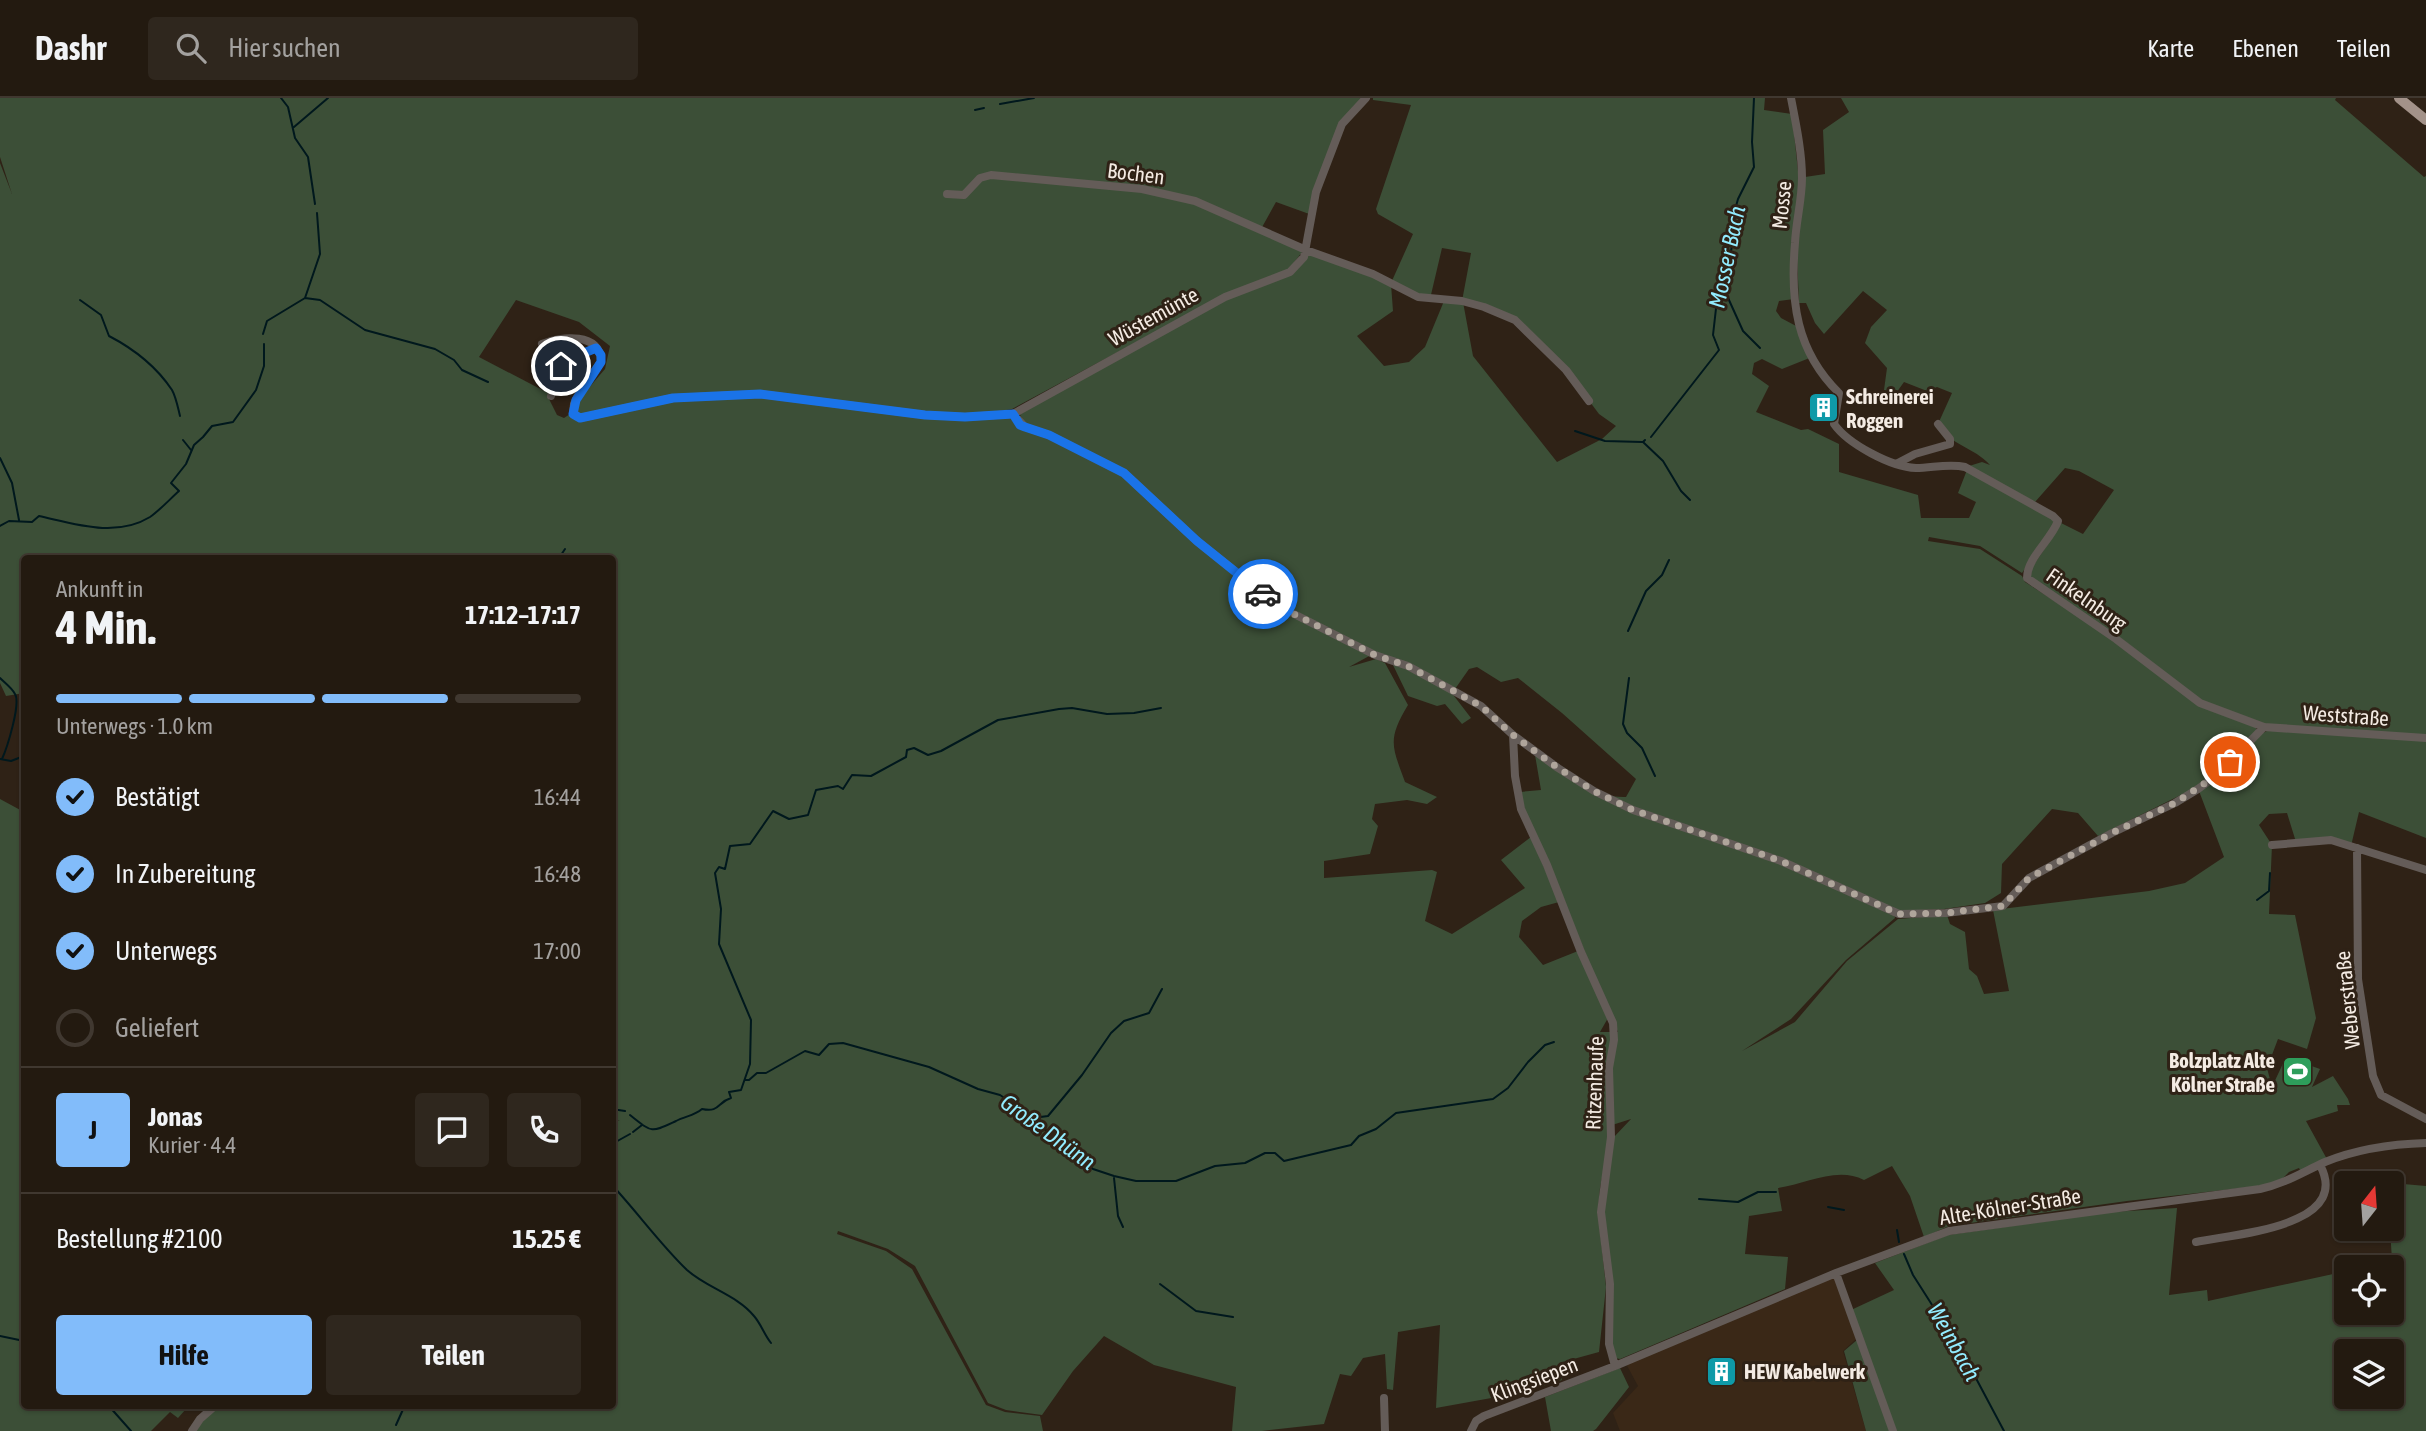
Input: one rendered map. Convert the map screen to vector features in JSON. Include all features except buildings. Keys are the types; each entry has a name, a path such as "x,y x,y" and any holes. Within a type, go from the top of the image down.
{"main road":[{"path":"2399,98 2426,120"}],"street":[{"path":"1366,98 1342,124 1315,192 1306,250 1373,274 1418,296 1474,304 1516,320 1566,370 1590,401"},
{"name":"Mosse","path":"1791,98 1798,132 1802,177 1795,243 1796,317"},
{"name":"Bochen","path":"947,194 958,196 968,193 980,178 991,176 1142,189 1195,201 1306,250"},
{"name":"Wüstemünte","path":"1013,414 1225,297 1290,272 1304,257 1306,250"},
{"name":"Finkelnburg","path":"1796,317 1812,357 1827,381 1839,393 1834,425 1839,432 1861,447 1896,464 1913,468 1956,464 1965,467 2053,516 2058,521 2027,571 2027,578 2116,639 2200,703 2264,727"},
{"path":"542,344 572,337 585,341 601,355 601,362 574,404 573,414 580,418 673,398 760,394 925,415 965,417 1013,414 1020,425 1049,435 1124,473 1197,541 1283,607 1375,655 1408,666 1463,695 1481,706 1513,735 1558,768 1594,791 1633,810 1781,861 1899,914 1946,913 2003,906 2029,878 2198,789 2217,775 2264,727"},
{"path":"551,396 562,363 596,348"},
{"path":"1896,464 1915,454 1950,444 1950,439 1938,424"},
{"name":"Weststraße","path":"2264,727 2426,738"},
{"name":"Ritzenhaufe","path":"1513,735 1515,776 1521,809 1613,1023 1614,1040 1609,1068 1611,1137 1601,1212 1610,1284 1609,1344 1615,1366"},
{"path":"2272,845 2331,840 2426,870"},
{"name":"Weberstraße","path":"2357,848 2358,979 2373,1076 2381,1094 2426,1119"},
{"name":"Alte-Kölner-Straße","path":"1615,1366 1836,1272 1949,1231 2260,1189 2275,1186 2320,1165 2362,1151 2398,1143 2426,1143"},
{"path":"2196,1242 2290,1222 2314,1210 2324,1197 2325,1184 2320,1165"},
{"path":"1836,1272 1893,1431"},
{"name":"Klingsiepen","path":"1471,1431 1476,1421 1484,1416 1615,1366"},
{"path":"1384,1398 1385,1431"},
{"path":"192,1431 211,1409"}],"shaded area":[{"path":"1836,1273 1856,1339 1843,1351 1866,1431 1620,1431 1613,1413 1638,1386 1624,1360"}],"green space":[{"path":"0,98 1362,98 1342,124 1316,192 1312,215 1276,202 1261,229 1303,251 1288,270 1224,295 1012,409 970,416 1009,418 1025,427 1024,430 1049,438 1123,475 1196,542 1264,598 1371,655 1349,667 1376,659 1385,663 1408,705 1394,735 1397,760 1405,782 1437,797 1427,804 1407,800 1375,804 1372,819 1378,826 1370,854 1324,861 1324,878 1432,870 1437,872 1425,921 1452,934 1525,888 1501,860 1531,837 1559,902 1541,907 1522,921 1519,937 1543,965 1578,951 1608,1018 1600,1032 1618,1032 1524,809 1520,792 1541,790 1535,755 1578,784 1601,794 1626,797 1636,779 1518,678 1501,682 1477,667 1469,669 1455,689 1409,664 1378,654 1292,609 1267,594 1199,538 1125,471 1051,433 1026,425 1019,413 1194,313 1225,297 1290,272 1304,257 1306,250 1391,283 1413,234 1378,214 1376,209 1411,105 1373,98 1765,98 1764,110 1792,114 1799,181 1792,255 1794,299 1779,301 1776,311 1781,318 1798,327 1812,357 1782,369 1762,359 1754,363 1752,374 1769,386 1756,412 1801,430 1808,429 1839,444 1839,472 1918,495 1921,518 1969,518 1976,502 1958,493 1967,470 2051,516 2053,527 2022,573 1980,546 1929,537 1928,541 1980,549 2022,576 2025,582 2115,640 2199,704 2251,723 2256,726 2256,731 2216,773 2197,787 2098,836 2078,813 2052,809 2002,864 2001,893 1985,903 1944,909 1899,911 1827,881 1894,914 1895,918 1846,960 1791,1019 1742,1051 1795,1022 1847,961 1898,919 1947,915 1950,924 1965,932 1969,969 1977,976 1984,994 2009,991 1993,910 2149,891 2185,883 2224,857 2199,791 2218,777 2261,734 2269,730 2296,730 2265,724 2200,700 2118,636 2030,578 2029,572 2054,535 2059,522 2083,534 2114,490 2079,471 2065,468 2035,502 1969,466 1982,462 1990,465 1949,437 1938,424 1952,393 1937,387 1927,391 1904,382 1894,396 1884,390 1887,368 1865,343 1871,327 1887,310 1863,291 1824,334 1815,323 1806,303 1799,303 1797,255 1805,177 1825,174 1823,130 1849,112 1841,98 2336,98 2335,100 2426,176 2426,838 2359,812 2351,846 2331,840 2296,842 2287,813 2269,814 2259,825 2272,845 2269,914 2295,915 2316,1018 2307,1049 2278,1039 2267,1068 2272,1087 2286,1057 2320,1069 2312,1087 2333,1076 2350,1105 2337,1105 2338,1111 2306,1121 2328,1161 2302,1174 2299,1168 2289,1172 2277,1184 2127,1201 1949,1226 1924,1237 1910,1196 1892,1166 1864,1180 1854,1176 1832,1175 1778,1188 1782,1211 1749,1216 1745,1254 1788,1257 1785,1289 1620,1359 1615,1358 1611,1343 1612,1284 1604,1212 1614,1137 1631,1119 1609,1126 1610,1137 1600,1188 1598,1212 1606,1287 1599,1352 1559,1363 1562,1380 1530,1391 1436,1408 1440,1325 1398,1332 1393,1390 1387,1389 1385,1354 1363,1358 1351,1376 1340,1374 1324,1424 1262,1431 1232,1431 1236,1387 1154,1365 1104,1336 1073,1371 1042,1415 1006,1410 988,1403 915,1266 888,1249 838,1231 837,1234 886,1251 912,1269 986,1405 1005,1412 1040,1416 1043,1431 193,1431 212,1409 616,1409 616,1121 620,1120 616,1120 616,555 21,555 21,694 6,696 0,683 0,163 12,194 0,157","holes":["1442,248 1471,253 1462,301 1444,301 1425,347 1409,362 1384,366 1357,336 1393,311 1391,284 1418,297 1430,299","516,300 579,322 610,346 605,369 575,404 573,411 576,416 583,417 636,406 582,420 570,414 564,418 557,415 549,399 550,394 479,357","1463,302 1515,320 1566,370 1599,414 1616,426 1602,439 1557,462 1473,356"]},
{"path":"1393,665 1398,665 1451,692 1471,718 1462,724 1445,704 1437,706 1408,696"},
{"path":"0,799 21,810 21,1409 186,1409 178,1418 170,1412 151,1431 0,1431"},
{"path":"2404,1184 2426,1186 2426,1431 1895,1431 1851,1310 1894,1290 1875,1263 1948,1235 2111,1212 2177,1208 2169,1295 2207,1290 2208,1301 2334,1274 2334,1325 2404,1325 2404,1255 2392,1255 2391,1241 2404,1241"},
{"path":"1857,1340 1890,1431 1866,1431 1844,1351"},
{"path":"1620,1368 1629,1387 1596,1429 1551,1431 1545,1397"}],"waterway":[{"path":"281,98 288,107 295,138 308,157 315,204"},
{"path":"294,127 328,98"},
{"path":"1000,104 1034,98"},
{"name":"Mosser Bach","path":"1651,437 1719,350 1713,335 1719,282 1731,251 1733,217 1738,199 1754,167 1754,98"},
{"path":"975,110 984,108"},
{"path":"263,334 267,321 305,298 320,254 317,213"},
{"path":"1718,288 1724,289 1743,331 1760,348"},
{"path":"305,298 320,300 365,330 435,349 454,360 462,370 488,382"},
{"path":"80,300 101,315 109,336 136,352 166,381 180,416"},
{"path":"0,526 9,521 32,522 39,516 109,528 123,527 150,517 179,491 171,483 186,464 194,445 212,426 233,422 256,390 264,366 264,344"},
{"path":"1575,431 1605,441 1642,442"},
{"path":"183,440 191,450"},
{"name":"Mosser Bach","path":"1645,440 1643,442 1663,461 1681,491 1690,500"},
{"path":"0,458 12,483 19,520"},
{"path":"561,555 565,549"},
{"name":"Mosser Bach","path":"1628,631 1646,591 1662,575 1669,560"},
{"path":"0,678 12,690 16,699 13,726 2,759"},
{"name":"Mosser Bach","path":"1629,678 1623,724 1627,733 1642,748 1655,776"},
{"path":"630,1115 648,1128 656,1129 702,1109 712,1110 731,1098 729,1092 741,1090 750,1064 751,1020 719,944 721,909 715,873 719,867 725,869 730,846 750,844 773,811 789,819 808,815 816,790 838,786 843,789 852,775 871,776 906,757 907,750 914,748 928,755 941,751 998,720 1072,708 1107,714 1161,708"},
{"name":"Große Dhünn","path":"0,759 11,761 21,757"},
{"path":"2257,900 2269,891 2270,873"},
{"path":"1033,1118 1048,1116 1082,1075 1111,1033 1124,1021 1149,1013 1162,989"},
{"name":"Große Dhünn","path":"745,1080 757,1073 766,1073 805,1051 819,1055 829,1044 843,1043 929,1067 978,1089 1000,1095 1093,1169 1136,1181 1176,1181 1215,1166 1245,1163 1265,1153 1275,1153 1284,1161 1351,1145 1359,1136 1376,1129 1396,1113 1493,1099 1508,1088 1545,1045 1554,1042"},
{"name":"Große Dhünn","path":"616,1110 625,1111"},
{"path":"633,1132 642,1125"},
{"path":"616,1142 630,1134"},
{"path":"1114,1178 1118,1216 1123,1227"},
{"path":"616,1190 687,1270 747,1309 771,1343"},
{"name":"Weinbach","path":"1699,1199 1738,1202 1758,1192 1776,1192"},
{"name":"Weinbach","path":"1828,1207 1844,1210"},
{"name":"Weinbach","path":"1897,1230 1899,1242"},
{"name":"Weinbach","path":"1904,1254 1913,1275 1962,1352 2004,1431"},
{"path":"1160,1284 1196,1311 1233,1317"},
{"path":"0,1336 21,1340"},
{"path":"112,1409 131,1431"},
{"path":"396,1425 403,1409"}],"way so far":[{"path":"1263,594 1292,613 1375,655 1408,666 1481,706 1513,735 1594,791 1633,810 1781,861 1899,914 1946,913 2003,906 2029,878 2112,833 2175,803 2217,775 2230,762"}],"place":[{"name":"Schreinerei Roggen","path":"1823,408"},
{"name":"Bolzplatz Alte Kölner Straße","path":"2298,1072"},
{"name":"HEW Kabelwerk","path":"1721,1371"}],"route":[{"path":"561,366 565,361 596,348 601,355 601,362 574,404 573,414 580,418 673,398 760,394 925,415 965,417 1013,414 1020,425 1049,435 1124,473 1197,541 1263,594"}]}
